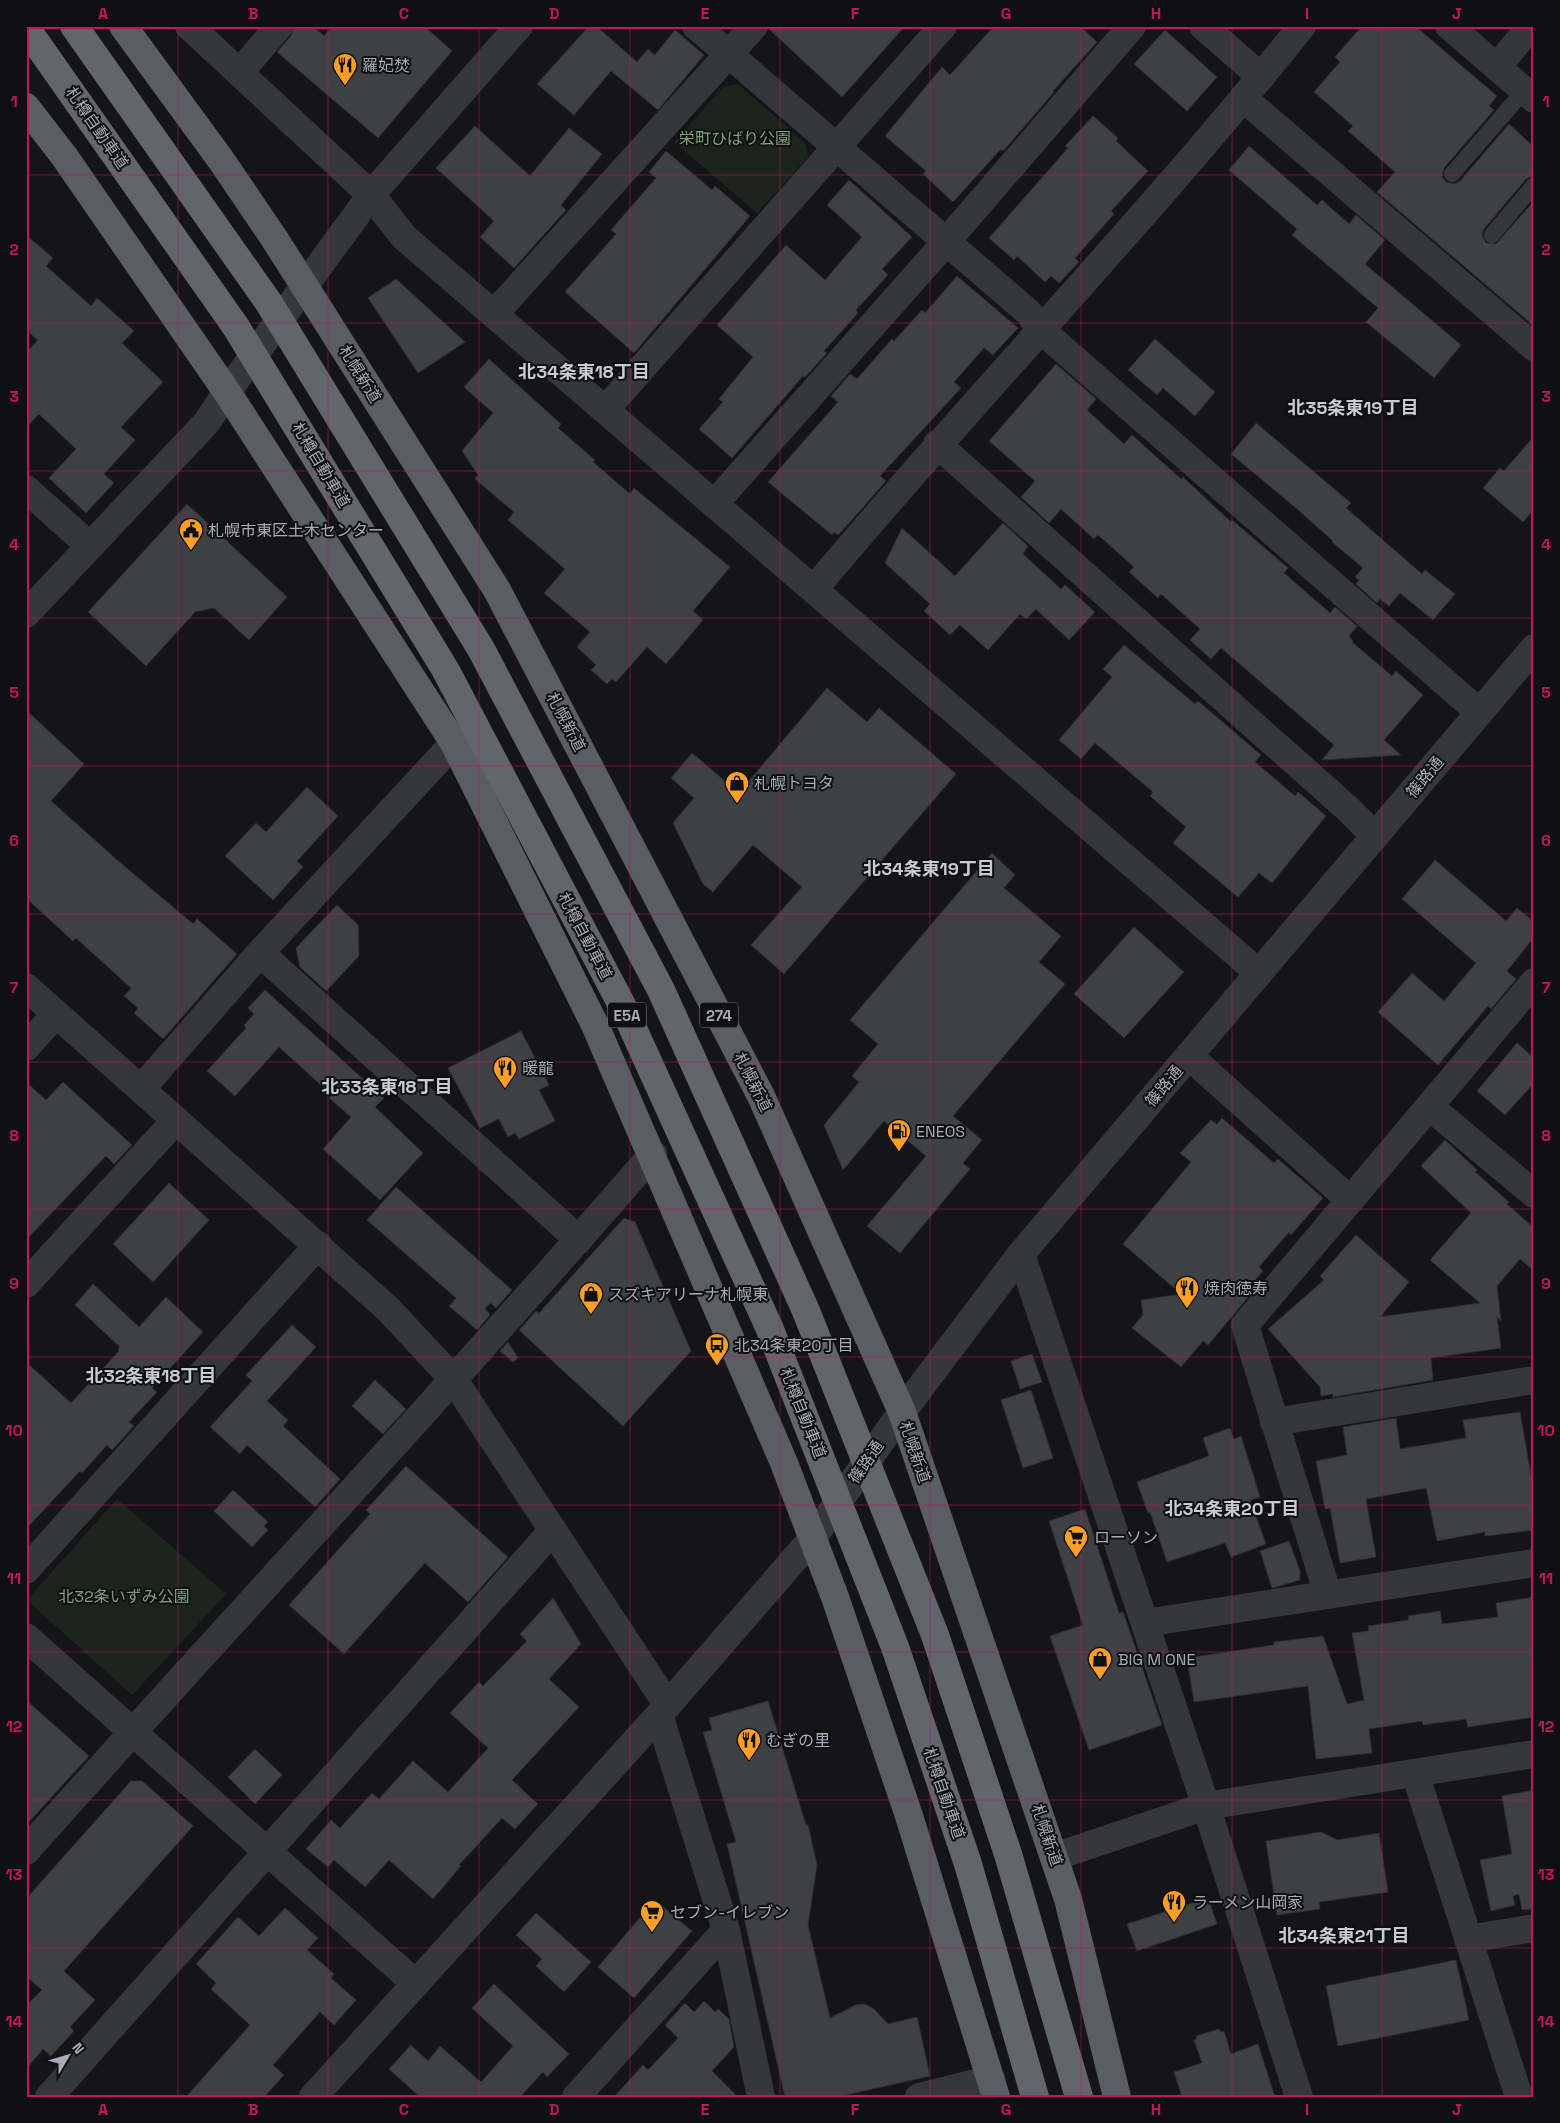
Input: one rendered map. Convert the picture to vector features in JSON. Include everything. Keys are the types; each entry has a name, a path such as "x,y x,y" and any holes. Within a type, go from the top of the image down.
{"highway":[{"name":"E5A","path":"74,26 269,303 470,632 661,990 806,1311 934,1635 1008,1854 1079,2097"},
{"name":"札幌新道","path":"123,26 221,160 306,287 497,590 761,1096 902,1412 1068,1899 1117,2097"},
{"name":"札樽自動車道","path":"26,28 247,343 445,669 625,1011 769,1328 895,1647 968,1864 1035,2097"},
{"path":"26,107 64,156 227,392 454,743 595,1025 653,1154 784,1463 835,1598 909,1816 994,2088"}],"street":[{"path":"189,26 371,195 404,236 1259,974"},
{"path":"240,72 279,26"},
{"path":"26,614 207,422 371,195 519,26"},
{"path":"696,26 1028,312 1042,330 1479,712"},
{"path":"494,314 754,26"},
{"path":"605,410 943,26"},
{"path":"714,504 946,242 1132,26"},
{"path":"1203,26 1261,77"},
{"path":"814,589 937,444 1042,330 1261,77 1302,26"},
{"path":"1449,26 1529,95"},
{"path":"1497,67 1531,26"},
{"path":"1243,98 1534,347"},
{"path":"937,444 1348,808 1375,836"},
{"path":"26,489 90,546"},
{"name":"篠路通","path":"314,2097 663,1709 812,1538 902,1412 1021,1254 1534,648"},
{"path":"141,1089 260,953 454,743"},
{"path":"260,953 579,1240"},
{"path":"1328,1595 1245,1325 1534,982"},
{"path":"26,987 388,1309 454,1380 552,1530 663,1709 726,1930 761,2097"},
{"path":"26,1047 56,1014"},
{"path":"1189,1056 1350,1200"},
{"path":"1430,1107 1534,1194"},
{"path":"26,1284 176,1120"},
{"path":"26,1851 132,1731 454,1380 653,1154"},
{"path":"26,1570 318,1245"},
{"path":"1021,1254 1206,1806 1299,2097"},
{"path":"1274,1422 1534,1380"},
{"path":"48,2097 552,1530"},
{"path":"1144,1623 1534,1563"},
{"path":"26,1637 416,1984"},
{"path":"1054,1857 1206,1806 1534,1754"},
{"path":"1415,1773 1519,2097"},
{"path":"1468,1939 1534,1928"},
{"path":"576,2097 726,1930"},
{"path":"919,2097 994,2088"}],"lane":[{"path":"1452,174 1529,95"},
{"path":"1492,235 1534,185"}],"green space":[{"name":"栄町ひばり公園","path":"738,84 806,144 808,157 757,213 674,142 723,87"},
{"name":"北32条いずみ公園","path":"117,1499 226,1594 132,1695 27,1600"}],"building":[{"path":"294,26 313,26 324,36 332,26 424,26 452,51 378,138 277,52 291,36"},
{"path":"589,26 596,26 637,62 648,49 655,55 675,30 704,55 658,110 611,71 574,115 537,84"},
{"path":"769,26 905,26 842,97 769,29"},
{"path":"994,26 1080,26 1097,42 1004,150 1000,150 953,202 923,174 926,171 885,136 942,67 950,75"},
{"path":"1362,26 1415,26 1497,96 1489,106 1494,110 1444,168 1442,177 1446,182 1455,184 1460,181 1509,124 1534,147 1534,175 1526,179 1484,229 1482,234 1486,243 1496,244 1534,201 1534,326 1377,192 1395,172 1348,131 1353,126 1314,92 1340,62 1335,57"},
{"path":"1165,30 1217,77 1187,111 1134,64"},
{"path":"1093,116 1118,138 1116,141 1148,171 1111,211 1114,214 1075,258 1079,262 1059,283 1051,276 1045,282 1017,256 1014,260 989,238 1068,148 1065,146"},
{"path":"475,126 530,176 569,128 602,154 561,205 566,210 514,268 480,237 494,221 436,168"},
{"path":"1249,146 1317,205 1322,200 1349,224 1356,215 1385,240 1365,264 1461,345 1434,378 1366,322 1378,308 1292,235 1297,229 1229,170"},
{"path":"666,151 712,190 715,186 750,216 634,353 565,292 616,234 611,230 656,178 649,172"},
{"path":"849,180 912,237 882,269 888,275 856,310 858,313 824,351 827,353 807,375 803,376 732,458 699,429 723,402 719,399 753,357 717,325 786,245 825,280 862,237 827,205"},
{"path":"26,235 53,258 46,266 91,306 97,298 134,331 122,343 163,382 121,427 135,440 104,474 114,483 86,513 49,478 76,449 39,414 26,428 26,353 38,340 26,330"},
{"path":"957,276 1018,328 993,355 984,348 954,382 961,388 880,476 886,481 838,535 834,532 832,535 768,482 838,402 831,396 850,374 857,379 892,339 894,341 922,310 925,313"},
{"path":"396,279 465,342 418,373 368,298"},
{"path":"1155,339 1215,392 1195,416 1163,388 1157,395 1128,370"},
{"path":"489,359 561,424 558,428 630,494 634,488 730,567 693,611 703,620 666,664 647,647 616,682 612,679 607,684 591,670 596,665 577,647 590,632 544,593 565,569 508,520 514,512 475,479 478,475 462,451 493,413 464,387"},
{"path":"1056,364 1096,399 1087,410 1124,444 1132,435 1181,479 1183,477 1231,522 1232,520 1288,568 1284,573 1330,613 1335,607 1357,626 1349,636 1352,642 1392,676 1396,671 1423,695 1384,740 1401,755 1322,760 1334,745 1221,648 1211,659 1190,640 1200,629 1161,594 1158,598 1129,572 1134,567 1098,535 1094,539 1061,509 1049,523 1021,497 1035,481 989,441"},
{"path":"1256,423 1351,503 1346,508 1422,574 1425,570 1455,594 1433,620 1400,593 1389,606 1380,599 1377,603 1356,584 1359,580 1355,577 1363,568 1296,508 1231,454"},
{"path":"1534,436 1534,509 1523,522 1483,488 1500,468 1504,471"},
{"name":"札幌市東区土木センター","path":"187,504 287,597 249,640 214,608 195,612 146,666 88,612"},
{"path":"1003,523 1028,546 1023,554 1061,589 1065,585 1095,612 1069,640 1036,609 1026,619 1020,614 988,650 960,625 950,635 924,611 930,604 885,563 902,528 955,576"},
{"path":"1124,645 1195,704 1198,701 1261,755 1255,762 1295,796 1298,792 1326,816 1272,883 1259,873 1238,897 1173,843 1186,827 1150,796 1153,792 1095,743 1081,759 1059,740 1112,677 1103,669"},
{"path":"827,688 867,722 879,708 956,774 784,974 751,945 802,887 753,845 713,892 703,884 673,823 694,798 671,778 692,753 739,793"},
{"path":"26,710 84,764 51,801 193,924 197,919 237,954 163,1039 134,1013 138,1008 124,996 131,988 76,938 73,941 26,898"},
{"path":"307,787 338,816 297,861 303,867 273,900 225,856 256,823 266,832"},
{"path":"992,853 1015,875 1004,888 1061,936 1039,962 1065,984 953,1116 982,1140 963,1163 970,1169 900,1253 867,1226 926,1156 884,1121 843,1170 824,1125 859,1082 852,1076 878,1044 850,1020"},
{"path":"1435,860 1506,921 1517,908 1534,922 1534,937 1507,971 1516,979 1491,1009 1488,1006 1438,1065 1378,1012 1412,973 1444,1001 1476,963 1402,899"},
{"path":"337,905 358,925 359,956 326,991 300,967 296,948"},
{"path":"1134,927 1184,972 1124,1038 1074,994"},
{"path":"265,990 384,1098 375,1107 423,1153 380,1200 323,1149 351,1117 329,1098 332,1095 279,1047 235,1096 207,1071 246,1028 244,1025 254,1014 248,1008"},
{"path":"521,1031 549,1085 539,1090 555,1121 519,1139 515,1133 508,1137 499,1119 480,1128 448,1068"},
{"path":"1517,1043 1534,1058 1534,1083 1505,1115 1477,1091"},
{"path":"26,1082 46,1100 63,1082 132,1145 114,1164 106,1156 26,1240"},
{"path":"1222,1118 1274,1163 1278,1159 1323,1198 1291,1235 1289,1232 1259,1267 1263,1271 1244,1293 1249,1296 1208,1345 1203,1341 1181,1367 1132,1328 1143,1315 1141,1300 1181,1294 1123,1244 1191,1162 1180,1153 1211,1120 1217,1124"},
{"path":"1445,1140 1477,1170 1475,1172 1509,1202 1507,1204 1534,1228 1534,1271 1520,1259 1497,1286 1501,1321 1497,1317 1501,1348 1431,1358 1433,1380 1333,1397 1333,1394 1321,1396 1320,1387 1268,1329 1324,1280 1320,1276 1356,1235 1409,1282 1380,1317 1480,1303 1430,1260 1471,1213 1421,1166"},
{"path":"169,1183 209,1220 153,1282 113,1244"},
{"path":"396,1187 512,1290 496,1308 491,1303 485,1308 490,1315 477,1330 449,1306 456,1298 367,1220"},
{"path":"624,1218 635,1222 691,1351 623,1426 519,1330 536,1311 539,1313"},
{"path":"93,1284 139,1327 166,1297 203,1332 152,1388 157,1392 129,1422 134,1426 112,1450 107,1445 26,1529 26,1362 71,1403 119,1351 120,1347 75,1305"},
{"path":"292,1325 316,1347 267,1401 288,1420 283,1426 340,1479 315,1507 247,1445 240,1454 210,1427 252,1381 246,1375"},
{"path":"508,1342 518,1358 513,1362 500,1351"},
{"path":"1032,1354 1042,1382 1020,1389 1011,1361"},
{"path":"375,1380 406,1409 383,1434 352,1406"},
{"path":"1031,1390 1053,1458 1023,1468 1001,1400"},
{"path":"1520,1412 1534,1493 1534,1530 1485,1536 1485,1532 1437,1541 1426,1488 1366,1499 1376,1557 1340,1563 1330,1508 1325,1509 1316,1461 1347,1455 1343,1427 1396,1418 1400,1449 1466,1438 1463,1420"},
{"path":"1230,1428 1234,1439 1241,1436 1260,1497 1250,1500 1266,1544 1231,1557 1225,1543 1167,1562 1150,1512 1148,1513 1137,1482 1209,1456 1203,1438"},
{"path":"406,1466 508,1557 468,1602 425,1563 344,1654 289,1605 370,1514 366,1510"},
{"path":"233,1490 268,1522 264,1526 268,1530 252,1547 214,1511"},
{"path":"1085,1509 1119,1613 1123,1612 1162,1725 1089,1750 1050,1636 1083,1625 1049,1521"},
{"path":"1289,1541 1300,1571 1300,1580 1272,1588 1260,1551"},
{"path":"1534,1597 1534,1717 1468,1727 1466,1719 1423,1725 1422,1721 1369,1729 1372,1753 1316,1759 1308,1686 1194,1702 1187,1658 1274,1645 1274,1642 1323,1636 1347,1704 1364,1700 1352,1633 1369,1631 1368,1626 1409,1620 1408,1616 1440,1611 1442,1624 1498,1617 1496,1603"},
{"path":"553,1598 581,1644 549,1679 579,1707 512,1780 538,1804 515,1829 502,1818 459,1865 461,1866 433,1899 389,1860 365,1887 334,1860 328,1867 306,1849 331,1820 340,1828 372,1793 379,1799 413,1761 448,1792 488,1748 450,1713 479,1682 483,1686 527,1641 520,1634"},
{"path":"26,1700 89,1756 26,1825"},
{"path":"768,1701 806,1825 808,1825 817,1865 808,1925 830,2018 856,2005 865,2004 874,2009 888,2024 917,2017 930,2076 837,2097 785,2097 727,1844 736,1842 703,1732 712,1730 709,1718"},
{"path":"255,1749 282,1775 255,1804 228,1777"},
{"path":"131,1781 142,1781 193,1826 64,1971 95,2000 70,2027 74,2031 51,2056 43,2049 26,2069 26,2006 42,1990 26,1976 26,1899"},
{"path":"1534,1790 1534,1909 1522,1910 1519,1894 1513,1896 1515,1905 1491,1911 1480,1860 1512,1854 1502,1796"},
{"path":"1321,1832 1338,1840 1379,1833 1388,1892 1319,1902 1320,1909 1277,1915 1266,1841"},
{"path":"1208,1898 1217,1924 1137,1951 1127,1924"},
{"path":"655,1900 692,1931 634,1998 598,1967"},
{"path":"285,1908 318,1938 307,1950 334,1974 331,1978 356,2000 334,2025 320,2012 273,2065 284,2075 264,2097 186,2097 250,2025 211,1989 216,1983 196,1964 238,1917 259,1936"},
{"path":"536,1913 591,1962 564,1992 536,1966 542,1959 516,1935"},
{"path":"1456,1960 1469,2020 1338,2046 1326,1986"},
{"path":"494,1984 569,2054 547,2077 543,2072 520,2097 420,2097 389,2069 411,2045 428,2061 440,2046 481,2082 513,2046 472,2008"},
{"path":"704,2001 715,2012 718,2009 729,2019 734,2047 712,2071 738,2097 614,2097 643,2065 648,2070 678,2038 665,2025 685,2003 694,2012"},
{"path":"1219,2029 1221,2032 1224,2031 1231,2054 1258,2044 1275,2097 1182,2097 1174,2072 1202,2063 1194,2040 1197,2039 1196,2036"}],"place":[{"name":"羅妃焚","path":"345,86"},
{"name":"札幌市東区土木センター","path":"191,551"},
{"name":"札幌トヨタ","path":"737,804"},
{"name":"暖龍","path":"505,1089"},
{"name":"ENEOS","path":"899,1152"},
{"name":"焼肉徳寿","path":"1187,1309"},
{"name":"スズキアリーナ札幌東","path":"591,1315"},
{"name":"北34条東20丁目","path":"717,1366"},
{"name":"ローソン","path":"1076,1558"},
{"name":"BIG M ONE","path":"1100,1680"},
{"name":"むぎの里","path":"749,1761"},
{"name":"ラーメン山岡家","path":"1174,1923"},
{"name":"セブン-イレブン","path":"652,1933"}],"district":[{"name":"北34条東18丁目","path":"584,371"},
{"name":"北35条東19丁目","path":"1353,407"},
{"name":"北34条東19丁目","path":"929,868"},
{"name":"北33条東18丁目","path":"387,1086"},
{"name":"北32条東18丁目","path":"151,1375"},
{"name":"北34条東20丁目","path":"1232,1508"},
{"name":"北34条東21丁目","path":"1344,1935"}]}
